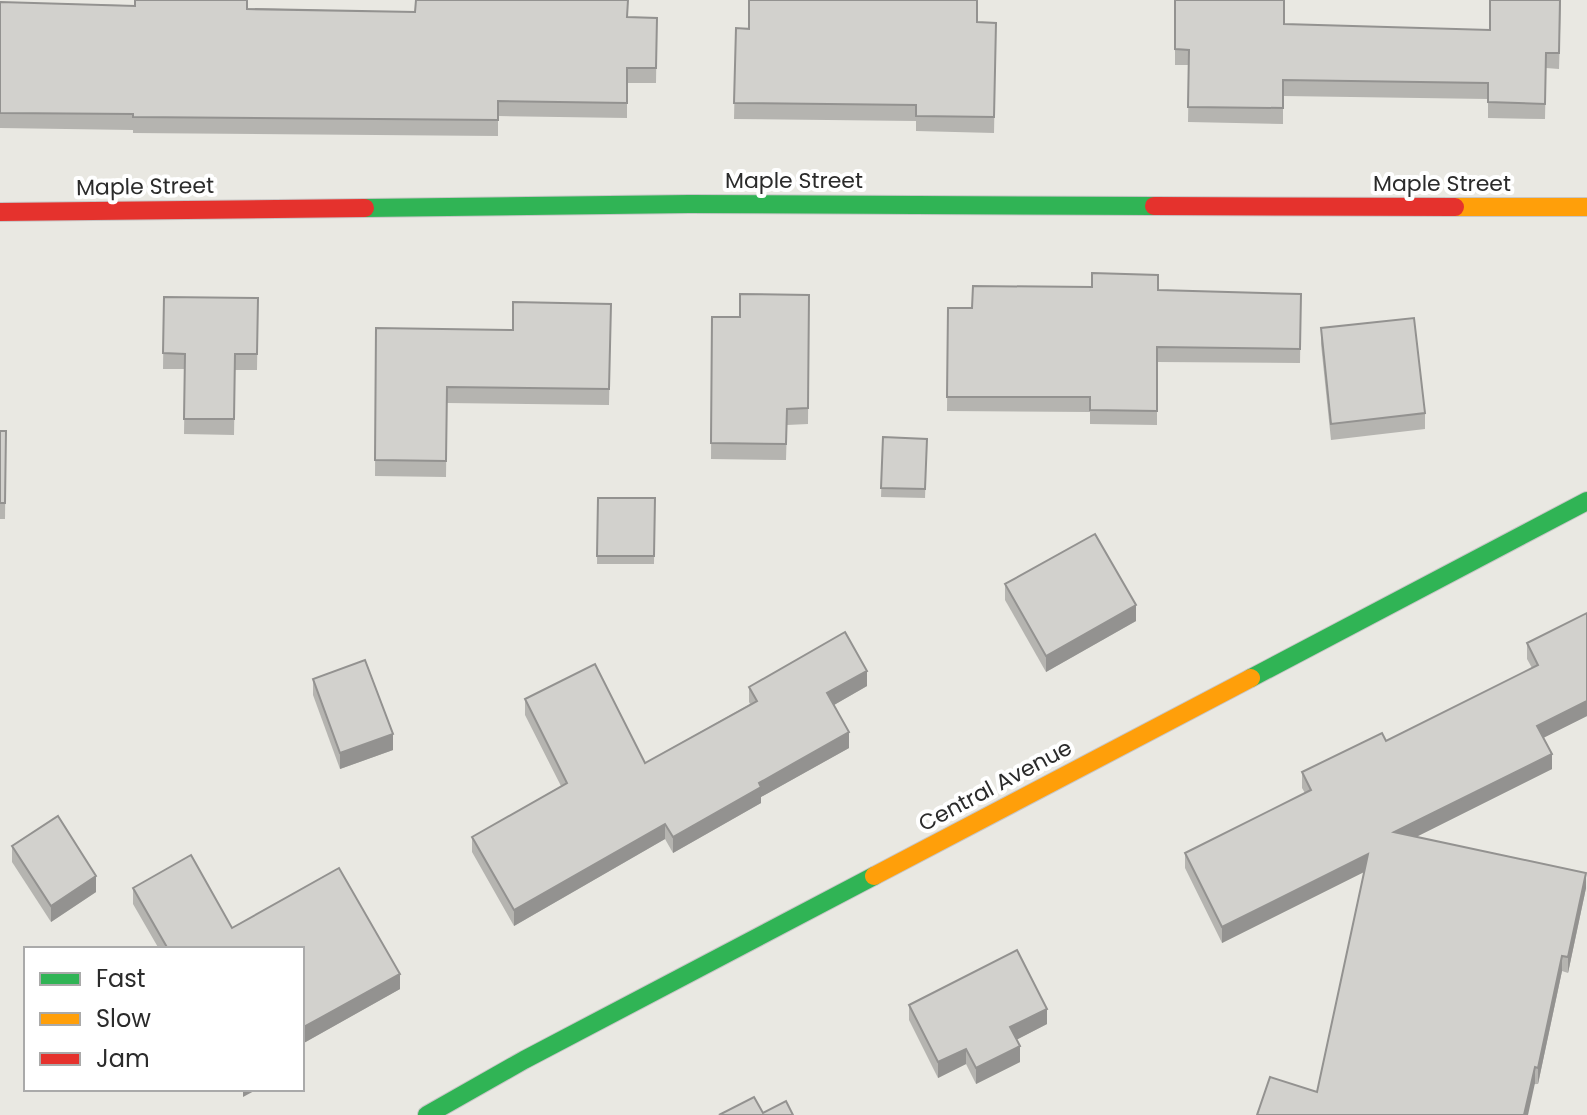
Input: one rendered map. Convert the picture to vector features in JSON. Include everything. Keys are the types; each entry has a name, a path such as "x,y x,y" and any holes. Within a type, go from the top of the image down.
{"street":[{"name":"Maple Street","path":"0,212 689,204 1587,207"},
{"name":"Central Avenue","path":"427,1115 590,1025 1587,501"}],"building":[{"path":"135,0 247,0 247,9 415,12 416,0 628,0 627,17 657,18 656,68 627,68 627,103 498,101 498,120 0,113 0,2 135,6"},
{"path":"749,0 977,0 977,22 996,23 994,117 916,116 916,105 734,103 736,28 749,29"},
{"path":"1175,0 1284,0 1284,24 1490,30 1490,0 1560,0 1559,53 1546,53 1545,104 1488,102 1488,83 1283,80 1283,108 1188,107 1189,50 1175,49"},
{"path":"1092,273 1158,275 1158,290 1301,294 1300,349 1157,347 1157,411 1090,410 1090,397 947,397 948,308 972,308 973,286 1092,287"},
{"path":"740,294 809,295 808,408 787,409 786,444 711,443 712,317 740,317"},
{"path":"164,297 258,298 257,354 235,354 234,419 184,419 185,354 163,353"},
{"path":"513,302 611,304 609,389 447,387 446,461 375,460 376,328 513,330"},
{"path":"1414,318 1425,413 1331,424 1321,328"},
{"path":"0,431 6,431 5,503 0,503"},
{"path":"883,437 927,439 925,489 881,488"},
{"path":"598,498 655,498 654,556 597,556"},
{"path":"1095,534 1136,605 1046,656 1005,584"},
{"path":"1587,613 1587,701 1537,726 1552,754 1394,832 1586,873 1568,957 1562,956 1538,1068 1535,1067 1524,1115 1257,1115 1270,1077 1317,1092 1368,854 1222,927 1185,853 1311,790 1302,772 1382,733 1386,741 1538,665 1527,643"},
{"path":"845,632 867,671 827,693 849,732 673,837 665,824 514,910 472,837 567,783 525,699 595,664 645,763 757,701 749,687"},
{"path":"365,660 393,734 340,753 313,679"},
{"path":"58,816 96,876 51,906 12,846"},
{"path":"191,855 232,928 339,868 400,974 304,1027 304,947 167,947 133,888"},
{"path":"1017,950 1047,1009 1010,1027 1020,1046 976,1068 966,1049 938,1062 909,1005"},
{"path":"754,1097 763,1113 786,1101 793,1115 719,1115"}],"traffic: fast":[{"path":"365,208 689,204 1154,206"},
{"path":"1251,678 1587,501"},
{"path":"427,1115 524,1060 874,876"}],"traffic: slow":[{"path":"1455,207 1587,207"},
{"path":"874,876 1251,678"}],"traffic: jam":[{"path":"1154,206 1455,207"},
{"path":"0,212 365,208"}]}
